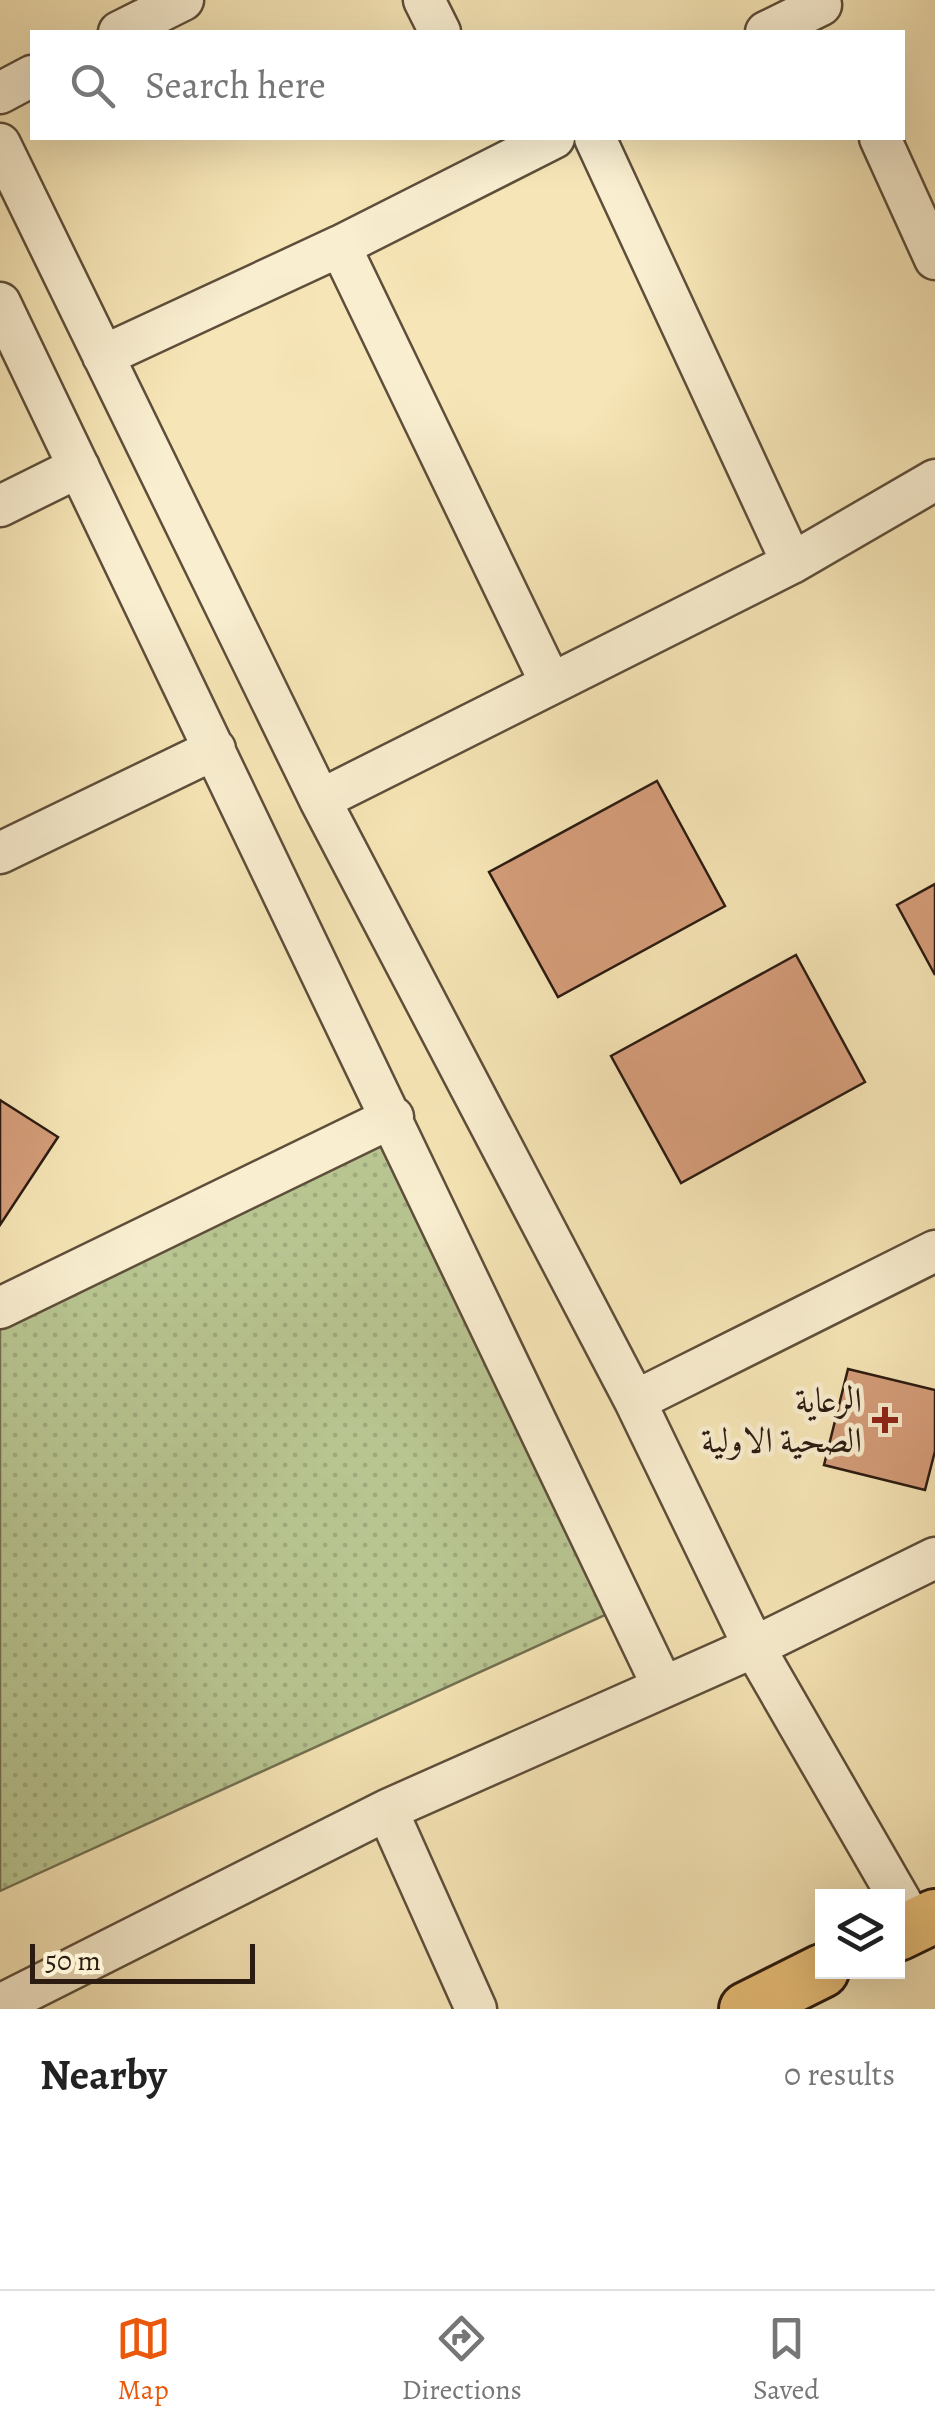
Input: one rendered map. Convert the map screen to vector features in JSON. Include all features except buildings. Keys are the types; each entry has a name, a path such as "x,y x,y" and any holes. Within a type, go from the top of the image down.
{"main road":[{"path":"746,2009 815,1975"}],"street":[{"path":"123,30 183,0"},
{"path":"424,0 439,30"},
{"path":"772,30 824,13"},
{"path":"0,92 30,77"},
{"path":"102,356 340,246 499,149 544,140"},
{"path":"597,140 792,562"},
{"path":"881,140 935,258"},
{"path":"0,144 320,800 635,1401 754,1647 916,1925"},
{"path":"340,246 550,684"},
{"path":"0,303 664,1687"},
{"path":"0,506 79,467"},
{"path":"320,800 792,562 935,480"},
{"path":"0,853 215,750"},
{"path":"0,1308 392,1117"},
{"path":"635,1401 934,1252"},
{"path":"0,2004 387,1810 754,1647 935,1558"},
{"path":"387,1810 476,2009"}],"green space":[{"path":"393,1117 627,1605 0,1891 0,1308"}],"place":[{"name":"الرعاية الصحية الاولية","path":"885,1420"}]}
